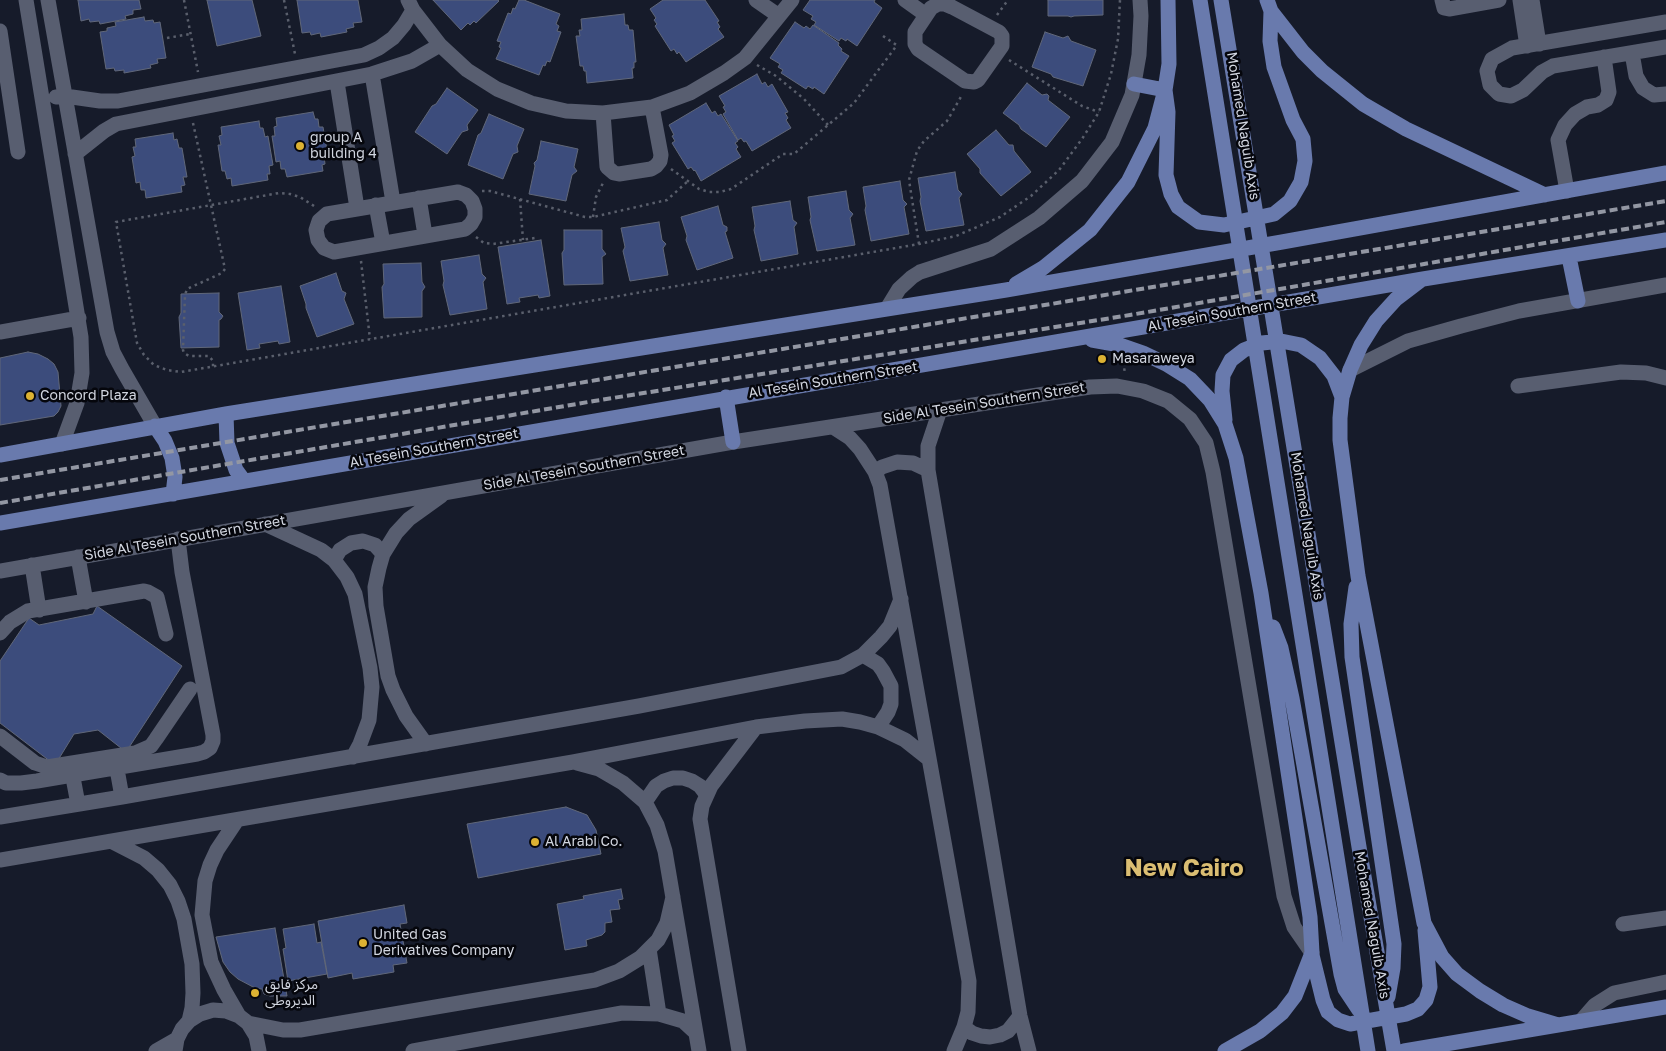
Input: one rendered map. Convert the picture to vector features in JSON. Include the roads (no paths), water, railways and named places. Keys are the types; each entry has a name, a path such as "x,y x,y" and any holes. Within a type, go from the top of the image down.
{"main road":[{"path":"1006,290 1043,268 1090,230 1128,182 1155,128 1165,90 1169,64 1168,0"},
{"name":"Mohamed Naguib Axis","path":"1200,0 1368,1051"},
{"name":"Mohamed Naguib Axis","path":"1222,0 1394,1051"},
{"path":"1165,90 1168,112 1166,175 1171,194 1178,207 1199,222 1224,225 1274,214 1290,201 1301,182 1305,161 1302,139 1293,120 1274,67 1270,41 1269,5"},
{"path":"1269,5 1292,39 1322,71 1363,104 1406,128 1545,195"},
{"path":"1134,84 1165,90"},
{"path":"0,455 226,414 1006,290 1666,173"},
{"name":"Al Tesein Southern Street","path":"0,523 726,397 1423,279 1666,240"},
{"path":"1569,256 1578,300"},
{"path":"1342,398 1334,376 1320,358 1301,345 1282,341 1262,343 1244,350 1231,360 1223,375 1222,391 1225,424 1236,458 1261,593 1310,917 1312,953 1323,1000 1328,1012 1338,1020 1350,1024 1406,1014 1418,1009 1426,1000 1430,988 1424,923 1358,576 1340,440 1342,398 1350,370 1361,345 1376,321 1396,299 1423,279"},
{"path":"1083,338 1120,345 1166,364 1190,380 1210,400 1225,424"},
{"path":"726,397 733,442"},
{"path":"226,414 227,443 236,470 244,482"},
{"path":"155,426 165,441 172,458 175,476 173,494"},
{"path":"1358,576 1351,624 1352,657 1394,944 1393,968 1386,1009"},
{"path":"1261,593 1281,648 1292,698 1341,974 1346,989 1361,1013"},
{"path":"1424,923 1442,957 1457,974 1503,1006 1558,1025"},
{"path":"1225,1051 1260,1031 1282,1013 1295,996 1312,953"},
{"path":"1404,1051 1666,1007"}],"street":[{"path":"26,0 82,337 82,372 77,403 62,444"},
{"path":"48,0 107,332 113,352 155,426"},
{"path":"756,0 779,16"},
{"path":"410,5 440,45 467,70 497,89 531,103 566,111 603,113 652,107 690,93 745,58 792,0"},
{"path":"905,0 926,15"},
{"path":"888,308 899,289 912,277 920,272 991,249 1039,218 1082,180 1112,142 1132,95 1139,55 1140,0"},
{"path":"1442,0 1444,8 1449,9 1499,0"},
{"path":"1520,0 1533,45"},
{"path":"1532,0 1533,45"},
{"path":"938,4 946,4 999,32 1002,36 1002,46 978,80 969,83 918,49 915,44 915,32 926,15 931,8 938,4"},
{"path":"42,100 65,96 112,101 364,55 379,48 399,31 410,5"},
{"path":"1660,23 1664,33 1665,47 1553,66 1542,72 1523,90 1511,96 1499,94 1490,85 1487,71 1492,59 1512,48 1660,23"},
{"path":"0,31 18,152"},
{"path":"75,154 116,124 372,74 412,61 440,45"},
{"path":"1632,53 1636,76 1643,88 1654,94 1666,94"},
{"path":"1567,191 1558,140 1565,125 1575,114 1606,100 1609,92 1604,57"},
{"path":"272,72 277,93"},
{"path":"372,74 393,202"},
{"path":"337,82 357,208"},
{"path":"112,101 116,124"},
{"path":"603,113 607,167 614,174 619,174 651,170 660,161 652,107"},
{"path":"458,192 466,195 472,201 475,208 474,217 471,224 465,229 334,252 324,248 318,240 316,230 320,221 327,214 419,198 458,192"},
{"path":"419,198 425,235"},
{"path":"376,205 383,243"},
{"path":"1350,370 1408,342 1461,326 1519,311 1666,285"},
{"path":"0,332 79,318"},
{"path":"1518,386 1621,372 1646,373 1666,378"},
{"name":"Side Al Tesein Southern Street","path":"0,571 733,442 1090,387 1117,386 1143,391 1168,401 1190,419 1206,443 1213,472 1284,896 1294,927 1312,953"},
{"path":"940,410 928,446 928,470 1020,1016 1029,1051"},
{"path":"833,427 850,438 864,455 875,472 880,485 970,981 968,1012 954,1051"},
{"path":"875,472 882,467 897,462 914,463 928,470"},
{"path":"426,744 406,716 388,676 376,606 375,587 384,554 396,533 409,519 446,492"},
{"path":"265,524 321,550 334,560 347,577 355,594 372,687 371,708 366,732 353,756"},
{"path":"0,780 21,783 71,770 116,762 204,752 210,748 213,734 182,572 178,539"},
{"path":"334,560 340,550 351,543 363,541 375,545 384,554"},
{"path":"78,557 86,602"},
{"path":"32,565 39,610"},
{"path":"0,633 18,616 28,612 148,592 157,597 166,634"},
{"path":"0,817 639,706 840,667 863,655 877,642 890,626 900,599"},
{"path":"863,655 878,664 884,671 890,686 891,704 878,726"},
{"path":"116,762 151,746 190,689"},
{"path":"0,860 573,762 756,727 806,721 842,719 878,726 906,740 929,758"},
{"path":"739,1051 700,819 706,794 716,778 756,727"},
{"path":"0,736 41,766 71,770"},
{"path":"116,762 122,797"},
{"path":"573,762 600,769 623,783 645,802 657,825 665,851 699,1051"},
{"path":"71,770 78,804"},
{"path":"645,802 656,786 673,778 683,778 692,781 700,786 706,794"},
{"path":"238,820 217,850 210,865 205,882 202,915 211,962 224,990 256,1036 260,1051"},
{"path":"111,841 144,858 158,870 170,885 178,901 184,918 192,964 193,993 189,1021"},
{"path":"156,1051 176,1045 182,1030 189,1021 200,1014 213,1010 226,1011 243,1019 283,1030 300,1030 595,980 619,972 640,958 658,940 667,923 673,897"},
{"path":"1623,924 1666,918"},
{"path":"649,949 659,1014"},
{"path":"1581,1022 1595,1005 1614,993 1666,982"},
{"path":"413,1051 622,1014 659,1014 684,1021 695,1032"},
{"path":"964,1027 972,1033 990,1037 1000,1035 1008,1030 1020,1016"}],"railway":[{"path":"0,480 1666,201"},
{"path":"0,503 594,401 1130,315 1666,222"}],"place":[{"name":"group A building 4","path":"300,146"},
{"name":"Masaraweya","path":"1102,359"},
{"name":"Concord Plaza","path":"30,396"},
{"name":"Al Arabi Co.","path":"535,842"},
{"name":"United Gas Derivatives Company","path":"363,943"},
{"name":"مركز فايق الديروطى","path":"255,993"}],"district":[{"name":"New Cairo","path":"1184,868"}]}
